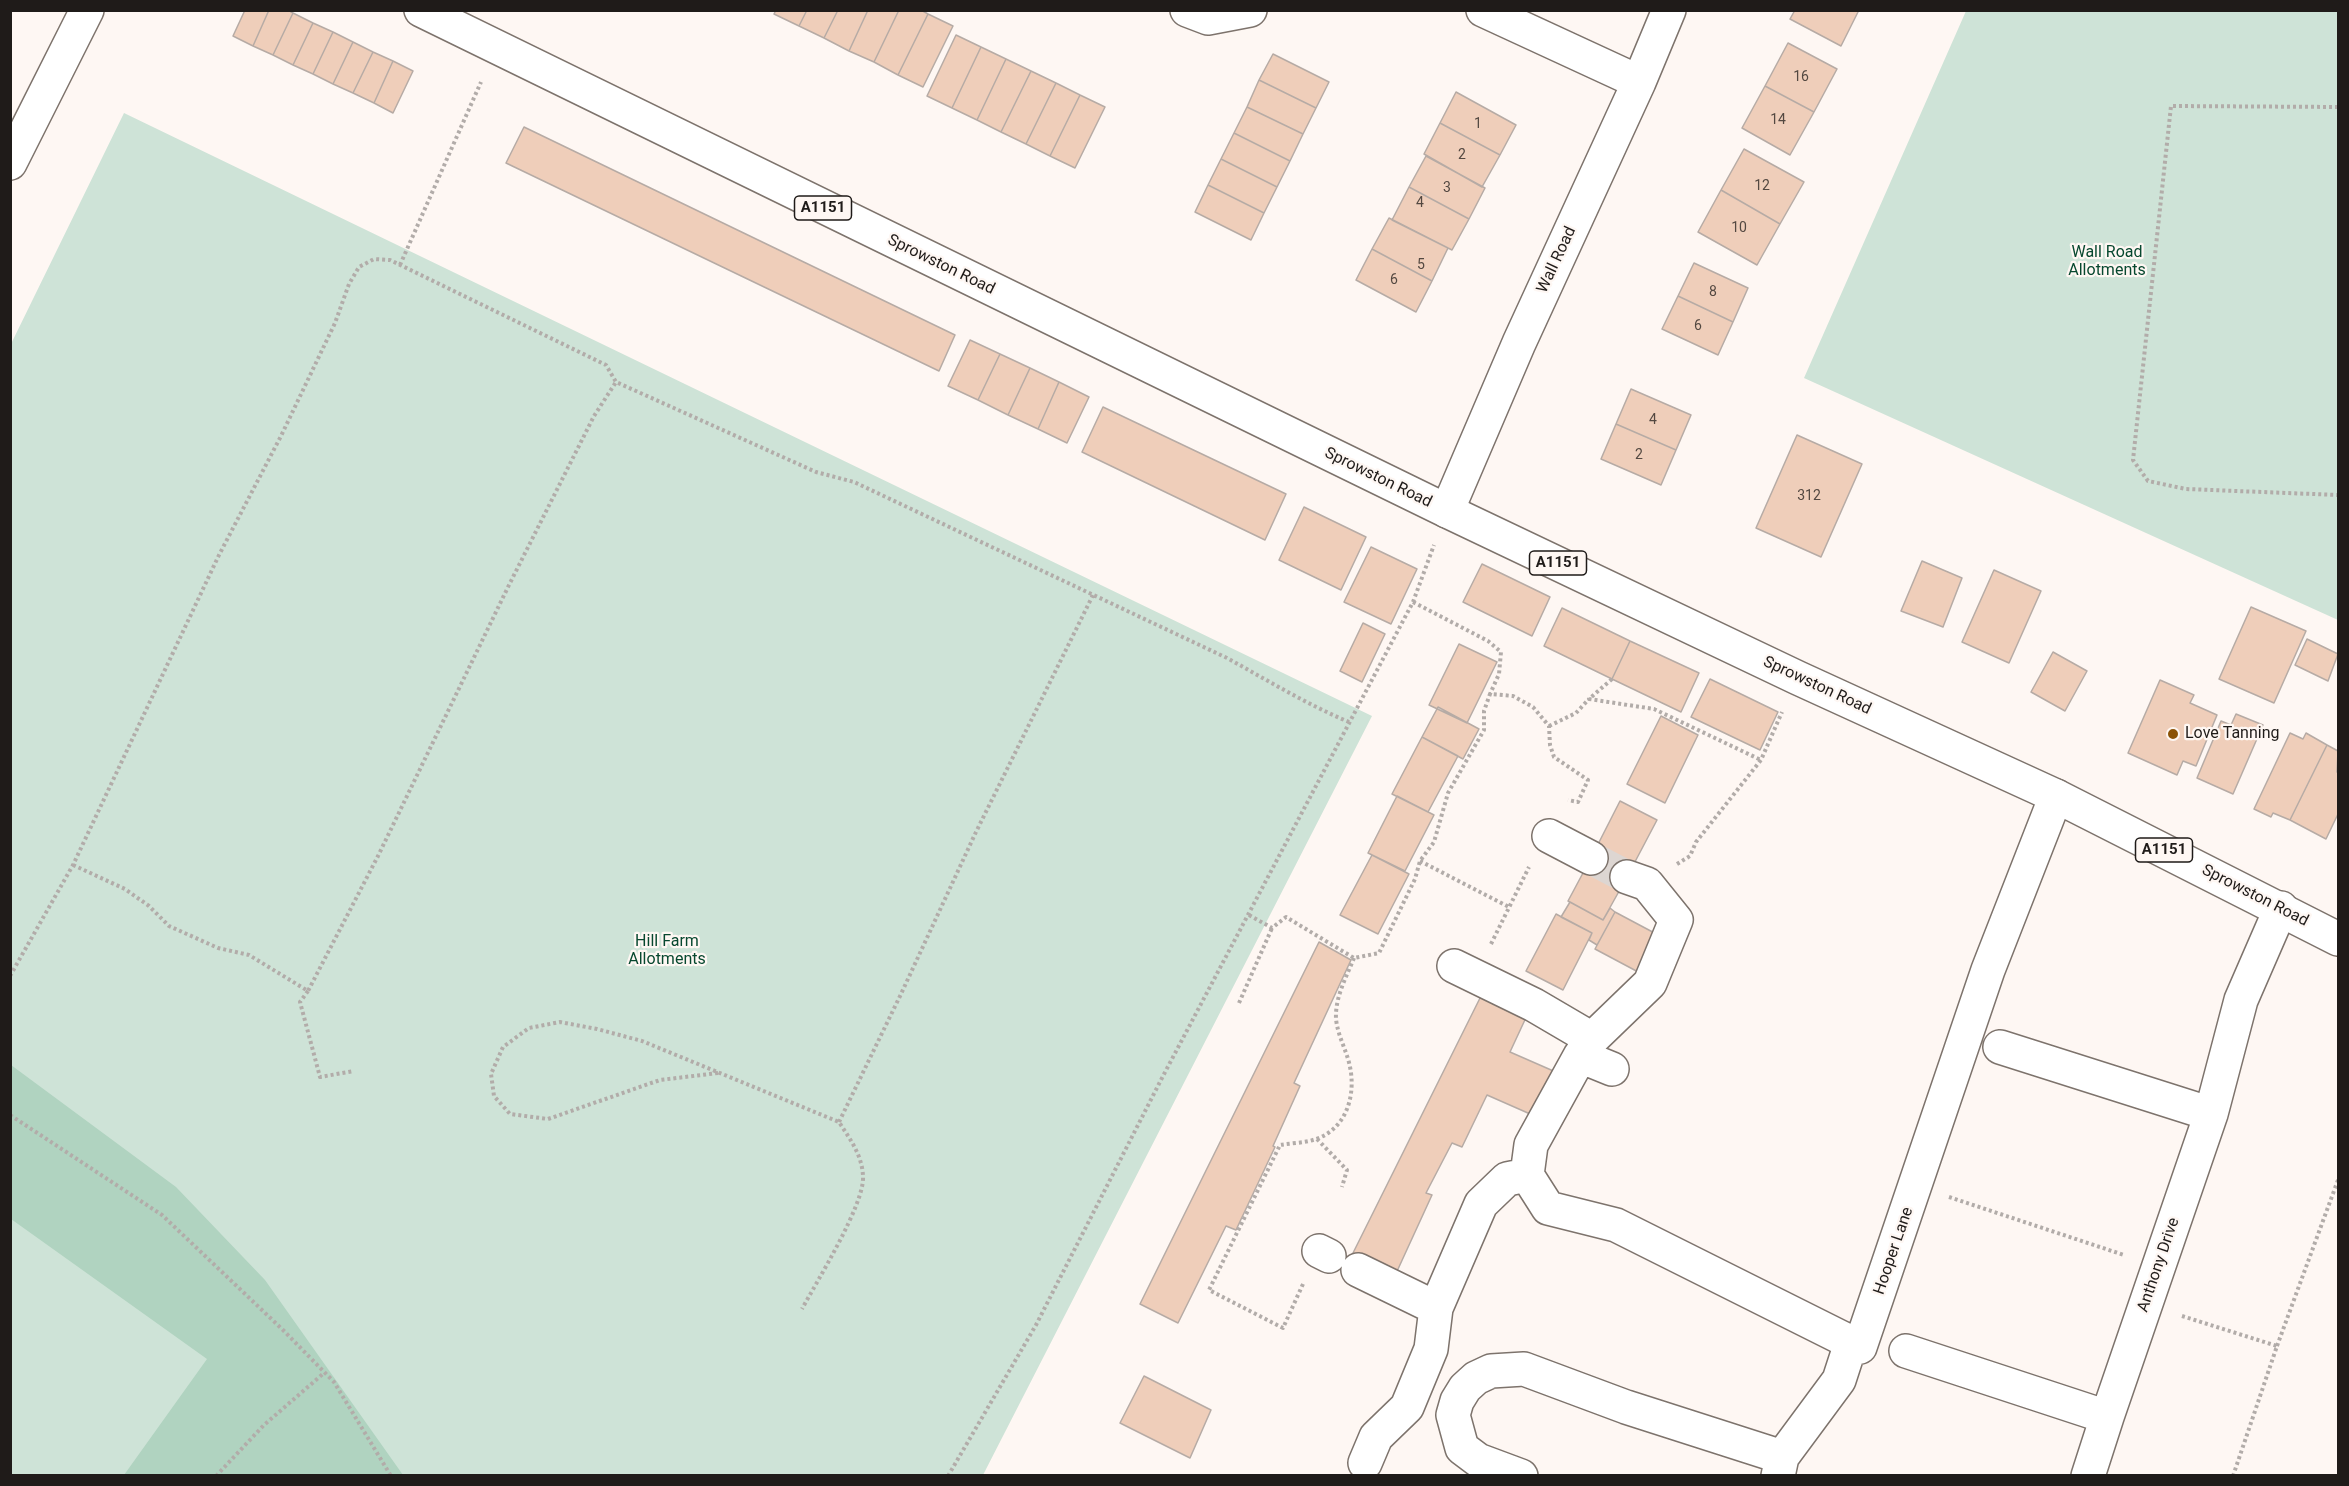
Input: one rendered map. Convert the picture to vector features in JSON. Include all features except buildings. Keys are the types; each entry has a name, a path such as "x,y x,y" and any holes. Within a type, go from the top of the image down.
{"street":[{"path":"10,163 87,10"},
{"name":"Sprowston Road","path":"421,10 496,49 1447,511 1798,678 2056,796 2281,908 2338,939"},
{"path":"1187,10 1208,18 1250,10"},
{"path":"1483,10 1639,82"},
{"name":"Wall Road","path":"1447,511 1519,344 1639,82 1669,10"},
{"name":"Hooper Lane","path":"1851,1343 1860,1347 1988,970 2056,796"},
{"path":"1549,836 1591,858"},
{"path":"1521,1476 1478,1460 1462,1448 1453,1414 1457,1401 1465,1388 1476,1378 1491,1371 1524,1369 1780,1466 1839,1380 1851,1343 1616,1225 1548,1208 1527,1175 1531,1145 1586,1047 1650,983 1676,920 1647,884 1627,877"},
{"name":"Anthony Drive","path":"2088,1476 2211,1114 2241,1000 2281,908"},
{"path":"1464,972 1534,1005 1611,1069"},
{"path":"2000,1047 2211,1114"},
{"path":"1365,1463 1376,1437 1407,1407 1431,1349 1436,1308 1481,1204 1507,1179 1527,1175"},
{"path":"1358,1270 1436,1308"},
{"path":"1906,1350 2108,1417"}],"path":[{"path":"400,265 496,49"},
{"path":"2338,107 2170,106 2133,460 2148,481 2186,489 2338,495"},
{"path":"10,976 73,865 219,555 335,324 349,284 359,267 374,259 390,260 606,365 616,382 816,472 855,482 1227,658 1311,706 1348,722"},
{"path":"354,1071 320,1077 300,1002 308,992 378,856 588,426 616,382"},
{"path":"948,1476 1036,1325 1163,1076 1413,602 1447,511"},
{"path":"839,1122 976,832 1093,595"},
{"path":"1239,1003 1272,928 1286,916 1354,958 1379,953 1415,879 1420,861 1434,842 1448,793 1484,730 1484,711 1499,674 1501,652 1488,641 1413,602"},
{"path":"1696,842 1761,760 1798,678"},
{"path":"1549,726 1576,713 1612,679"},
{"path":"1490,694 1514,696 1533,707 1549,726 1550,745 1554,757 1588,780 1578,802 1568,800"},
{"path":"1589,699 1654,709 1761,760"},
{"path":"1420,861 1509,907"},
{"path":"1464,972 1509,907 1530,864"},
{"path":"73,865 125,890 150,906 169,926 218,948 249,955 308,992"},
{"path":"1249,915 1272,928"},
{"path":"1304,1280 1283,1328 1209,1290 1280,1145 1317,1139 1333,1128 1348,1110 1352,1092 1350,1066 1341,1044 1336,1018 1338,994 1354,958"},
{"path":"718,1073 660,1080 548,1119 510,1114 494,1096 491,1074 503,1047 529,1028 560,1022 642,1041 839,1122 857,1149 863,1177 858,1203 802,1309"},
{"path":"10,1114 162,1215 334,1382 391,1476"},
{"path":"1317,1139 1347,1170 1342,1187"},
{"path":"2233,1476 2277,1346 2338,1180"},
{"path":"1916,1186 2159,1267"},
{"path":"2146,1304 2277,1346"},
{"path":"216,1476 264,1425 324,1372"}],"green space":[{"name":"Wall Road Allotments","path":"1966,11 2338,11 2338,620 1804,378"},
{"name":"Hill Farm Allotments","path":"124,113 1372,716 983,1475 11,1475 10,346"},
{"path":"11,1065 176,1187 265,1280 403,1475 124,1475 207,1359 11,1219"}],"tunnel":[{"path":"1591,858 1627,877"}],"place":[{"name":"Love Tanning","path":"2173,734"}]}
